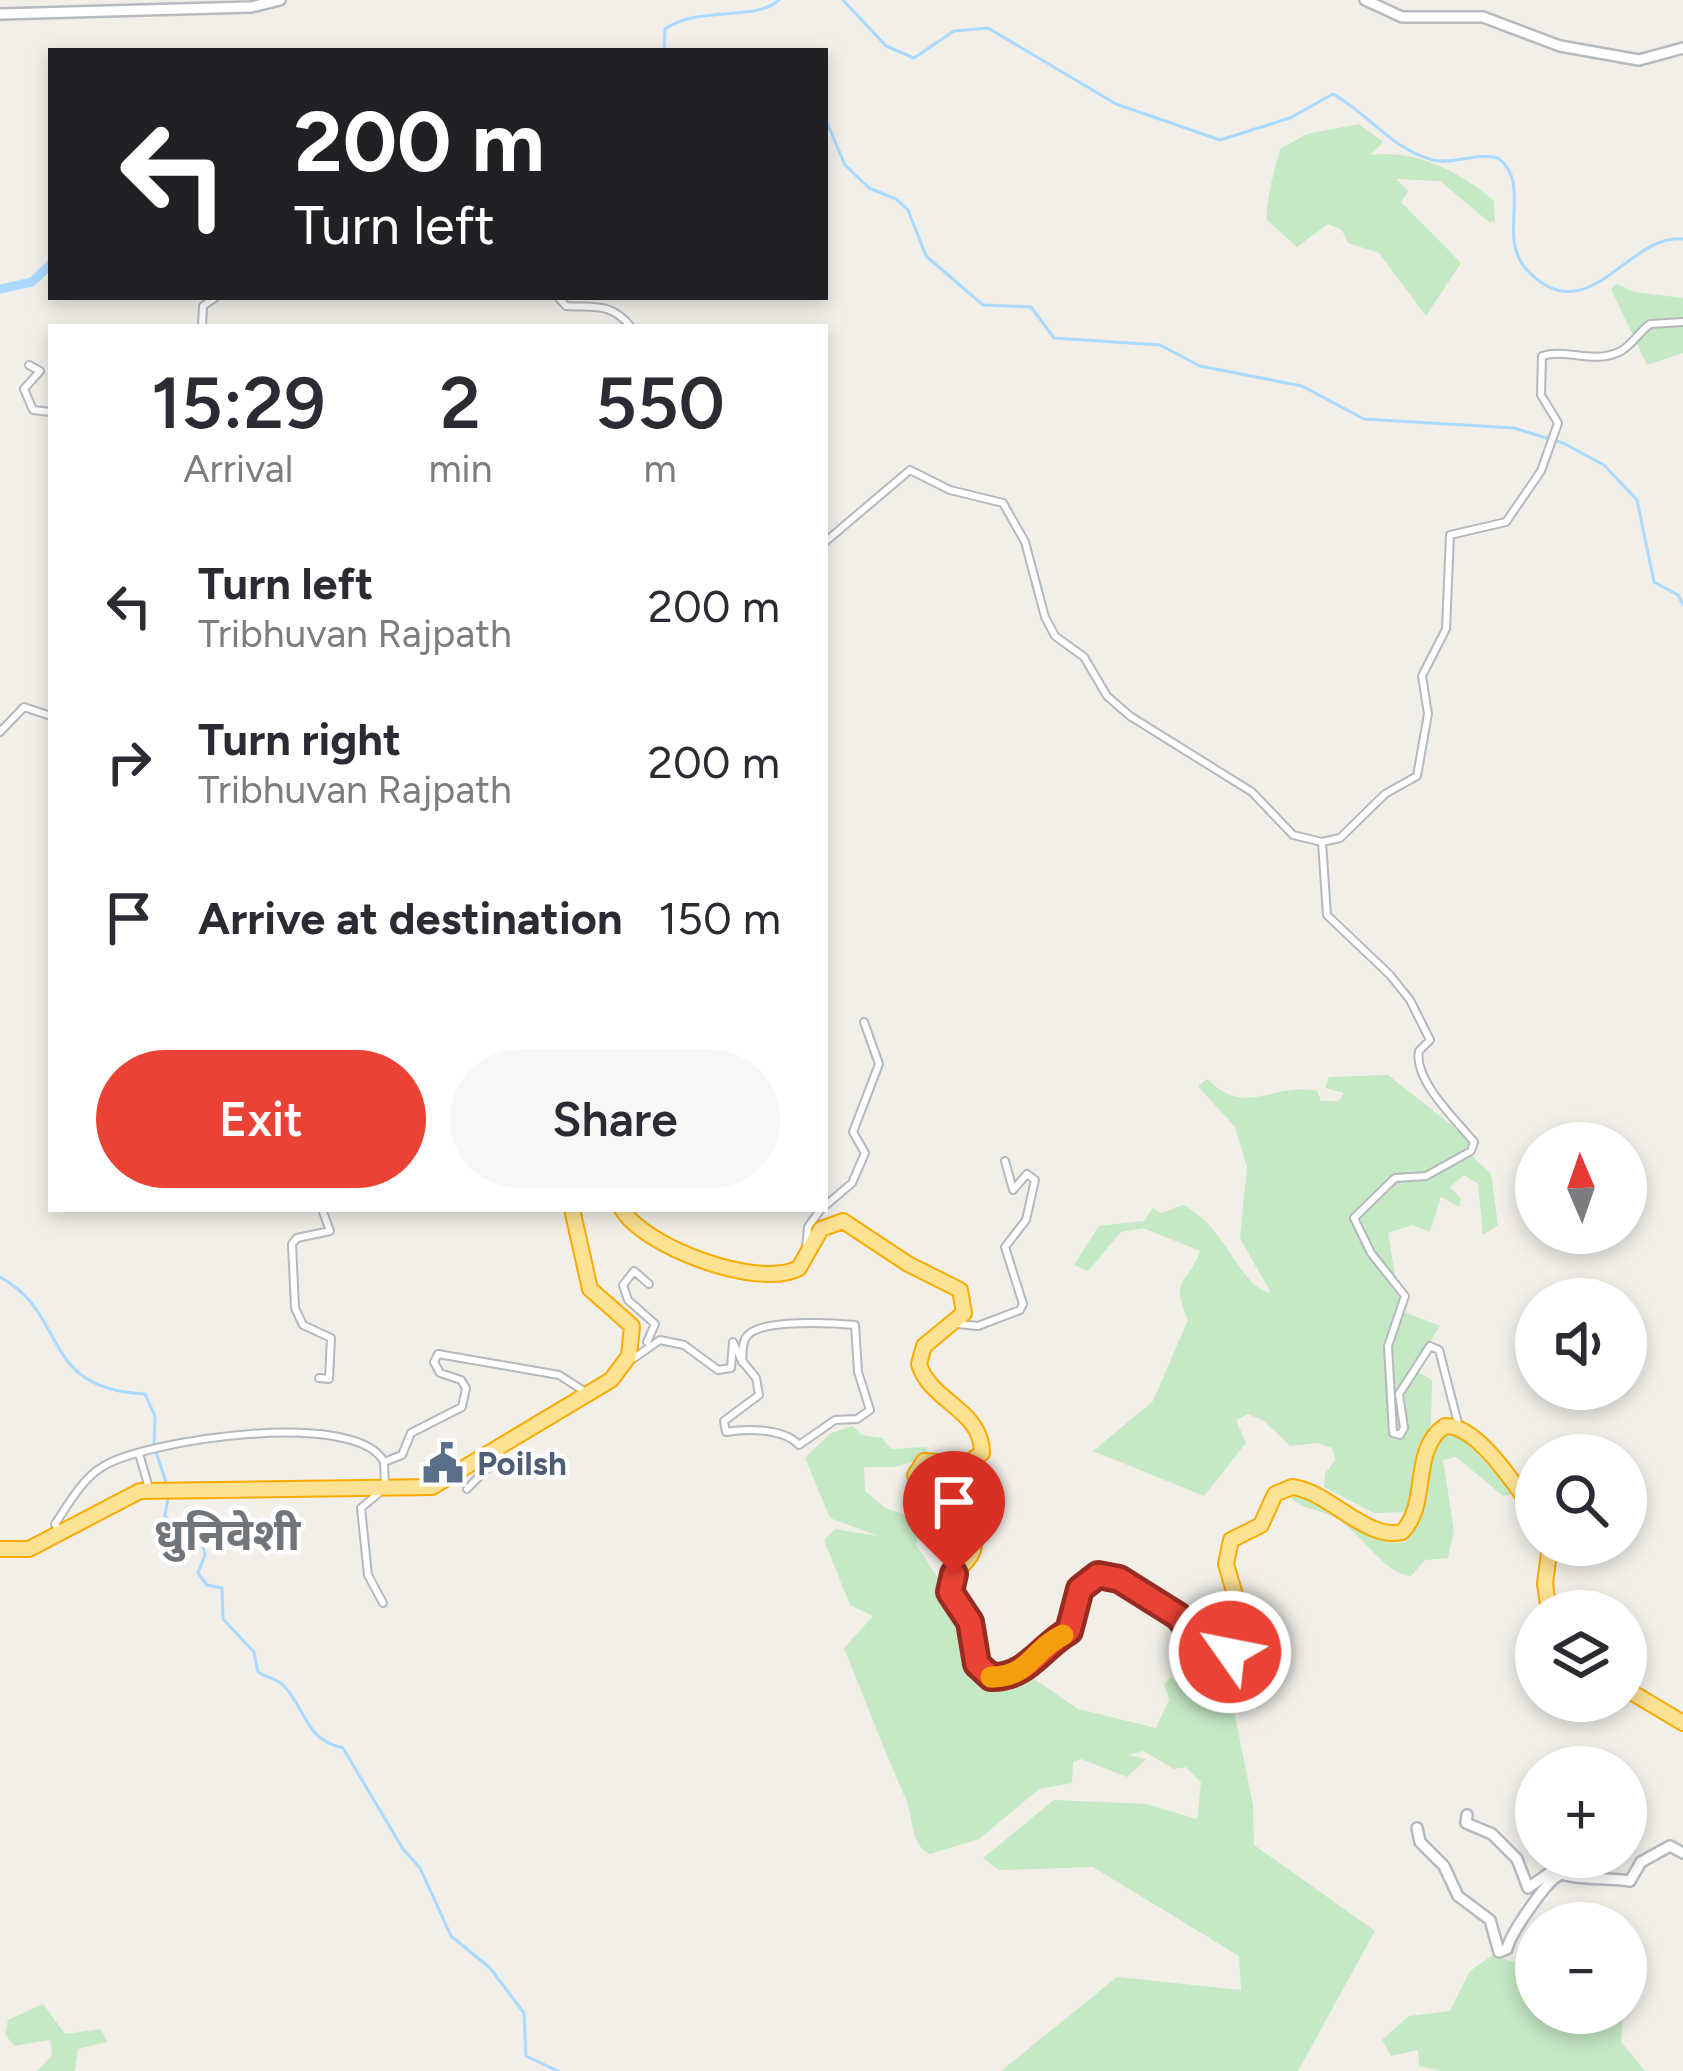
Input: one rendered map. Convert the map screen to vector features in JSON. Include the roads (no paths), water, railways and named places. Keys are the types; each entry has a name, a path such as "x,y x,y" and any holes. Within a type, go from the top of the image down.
{"highway":[{"path":"0,1549 29,1549 129,1495 162,1490 432,1487 606,1383 629,1357 633,1329 590,1289 573,1212"},
{"path":"625,1212 649,1238 693,1257 778,1274 795,1271 825,1226 839,1220 852,1223 908,1264 957,1287 966,1308 925,1346 920,1367 933,1388 974,1424 982,1453 966,1464 925,1461 915,1475 924,1493 974,1542 973,1554 949,1586 970,1622 980,1670 1000,1678 1027,1668 1045,1644 1069,1631 1080,1589 1098,1575 1122,1580 1178,1616 1206,1651 1230,1652 1244,1635 1226,1549 1233,1538 1261,1525 1277,1492 1305,1489 1378,1530 1400,1534 1413,1516 1431,1439 1442,1427 1459,1427 1515,1490"},
{"path":"1647,1702 1683,1723"}],"main road":[{"path":"0,14 251,7 280,0"},
{"path":"1365,0 1402,17 1483,17 1560,46 1639,60 1683,48"},
{"path":"1467,1815 1466,1823 1492,1834 1515,1857"},
{"path":"1417,1828 1420,1842 1444,1866 1458,1896 1490,1921 1499,1952 1507,1949 1511,1933 1551,1878"},
{"path":"1647,1859 1670,1846 1683,1853"}],"street":[{"path":"561,300 566,306 599,304 615,310 628,324"},
{"path":"828,539 910,470 968,496 1003,503 1025,542 1045,617 1055,636 1084,657 1107,696 1130,716 1252,792 1293,835 1322,842 1340,838 1384,794 1417,776 1428,714 1422,676 1440,651 1447,629 1450,535 1505,522 1541,471 1558,423 1541,395 1542,356 1555,352 1602,357 1624,349 1650,324 1683,322"},
{"path":"29,364 40,371 23,389 33,410 48,412"},
{"path":"0,732 24,707 48,715"},
{"path":"1322,842 1327,915 1410,1000 1430,1040 1419,1051 1419,1066 1456,1125 1474,1142 1471,1151 1426,1176 1395,1178 1354,1218 1371,1253 1405,1296 1388,1346 1390,1428 1396,1435 1403,1432 1399,1394 1430,1346 1439,1350 1449,1370 1459,1427"},
{"path":"828,1203 852,1184 865,1153 853,1132 866,1110 879,1058 864,1022"},
{"path":"953,1324 984,1324 1020,1310 1023,1304 1004,1252 1026,1220 1034,1180 1027,1174 1011,1190 1005,1161"},
{"path":"319,1378 329,1379 332,1338 303,1325 295,1308 292,1244 297,1238 330,1231 323,1212"},
{"path":"806,1258 808,1227 819,1212"},
{"path":"606,1383 646,1345 655,1324 628,1300 623,1286 634,1271 649,1284"},
{"path":"646,1345 660,1340 684,1345 727,1371 734,1342 743,1362 756,1378 759,1395 724,1421 726,1432 743,1428 788,1435 799,1445 835,1420 857,1419 870,1410 858,1372 855,1325 807,1323 751,1331 744,1339 743,1362"},
{"path":"384,1462 402,1455 418,1428 462,1407 466,1388 461,1380 440,1373 434,1361 438,1354 559,1375 587,1393"},
{"path":"60,1532 55,1524 94,1472 106,1464 233,1435 312,1430 374,1449 384,1462 383,1490 376,1501 361,1508 368,1575 383,1603"},
{"path":"467,1489 500,1455 501,1446"},
{"path":"140,1456 162,1490"}],"waterway":[{"path":"664,48 665,29 679,22 756,10 779,0"},
{"path":"843,0 886,46 914,58 954,31 988,28 1116,104 1220,140 1290,118 1333,94 1418,155 1441,161 1498,158 1513,182 1518,257 1549,287 1570,292 1589,287 1644,250 1683,239"},
{"path":"828,125 845,165 869,188 896,199 908,210 926,256 983,305 1031,307 1054,338 1160,345 1200,366 1302,386 1364,419 1514,428 1563,443 1604,465 1637,500 1654,582 1678,595 1683,605"},
{"path":"0,289 32,282 48,267"},
{"path":"0,1277 22,1293 71,1365 87,1379 111,1389 145,1394 155,1416 154,1446 168,1488"},
{"path":"168,1497 165,1516 174,1527 201,1538 205,1555 198,1573 207,1585 222,1588 223,1619 254,1652 258,1672 284,1686 313,1731 343,1748 403,1849 420,1868 451,1936 490,1968 524,2013 526,2056 558,2071"}],"place":[{"name":"Poilsh","path":"443,1463"}],"district":[{"name":"धुनिवेशी","path":"227,1534"}]}
